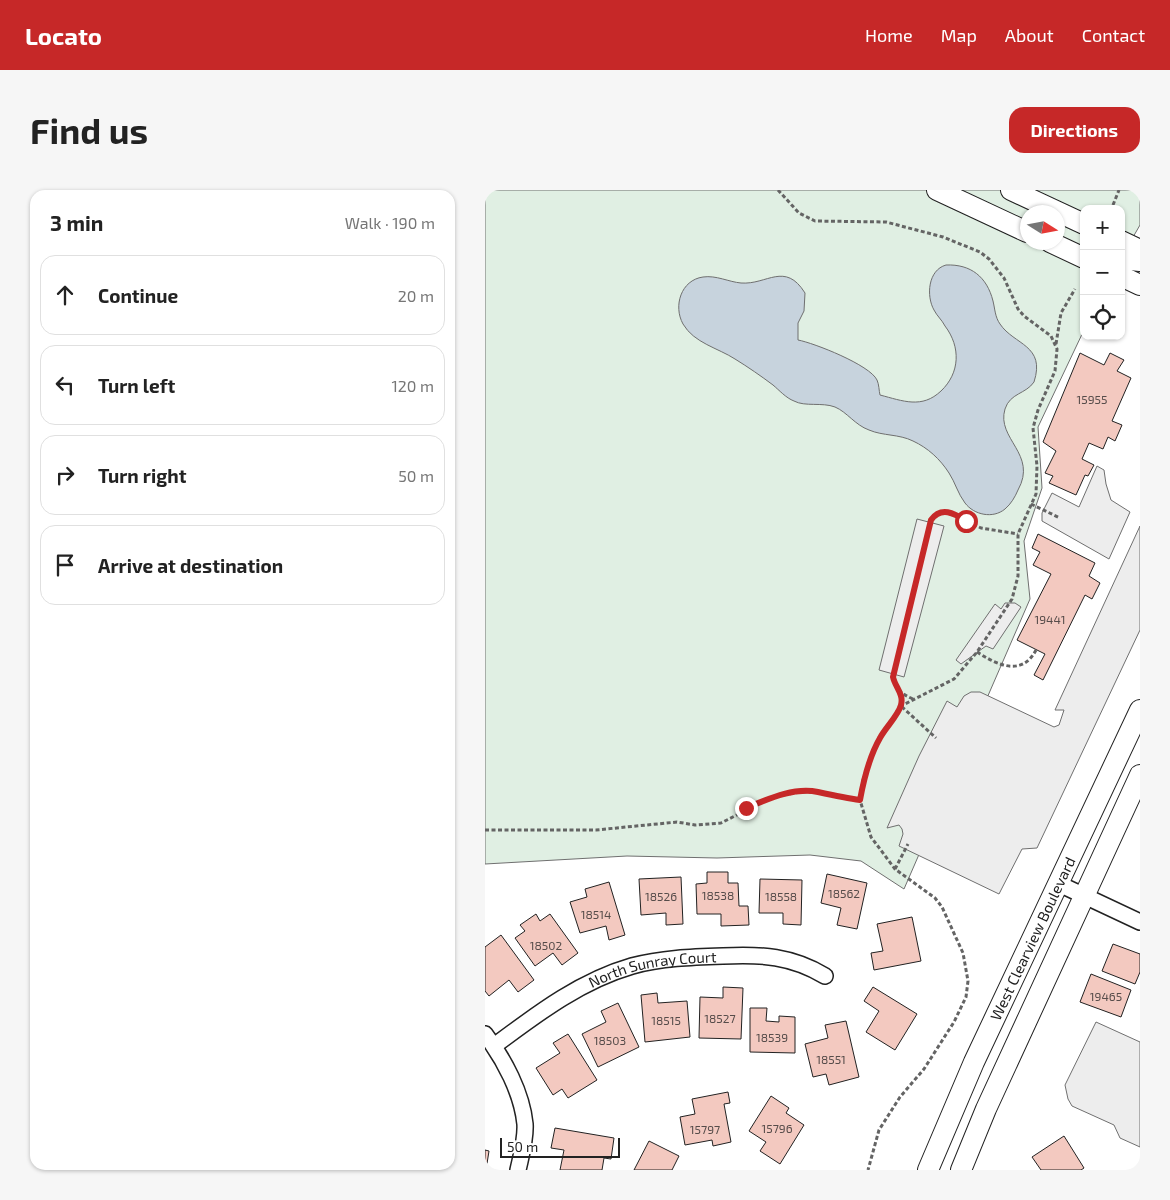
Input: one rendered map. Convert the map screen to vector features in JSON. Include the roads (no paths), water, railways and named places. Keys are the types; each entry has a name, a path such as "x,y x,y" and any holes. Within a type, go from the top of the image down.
{"street":[{"path":"937,190 1020,229"},
{"path":"1011,190 1029,205"},
{"path":"1065,234 1080,241"},
{"path":"1065,234 1080,253"},
{"path":"1127,249 1140,261"},
{"path":"1125,278 1140,284"},
{"name":"West Clearview Boulevard","path":"928,1170 955,1101 1140,710"},
{"name":"West Clearview Boulevard","path":"961,1170 1084,895 1140,776"},
{"path":"1057,884 1140,922"},
{"name":"North Sunray Court","path":"489,1040 591,982 632,966 680,957 754,956 790,960 805,964 825,976"},
{"path":"489,1040 520,1099 525,1126 518,1170"}]}
